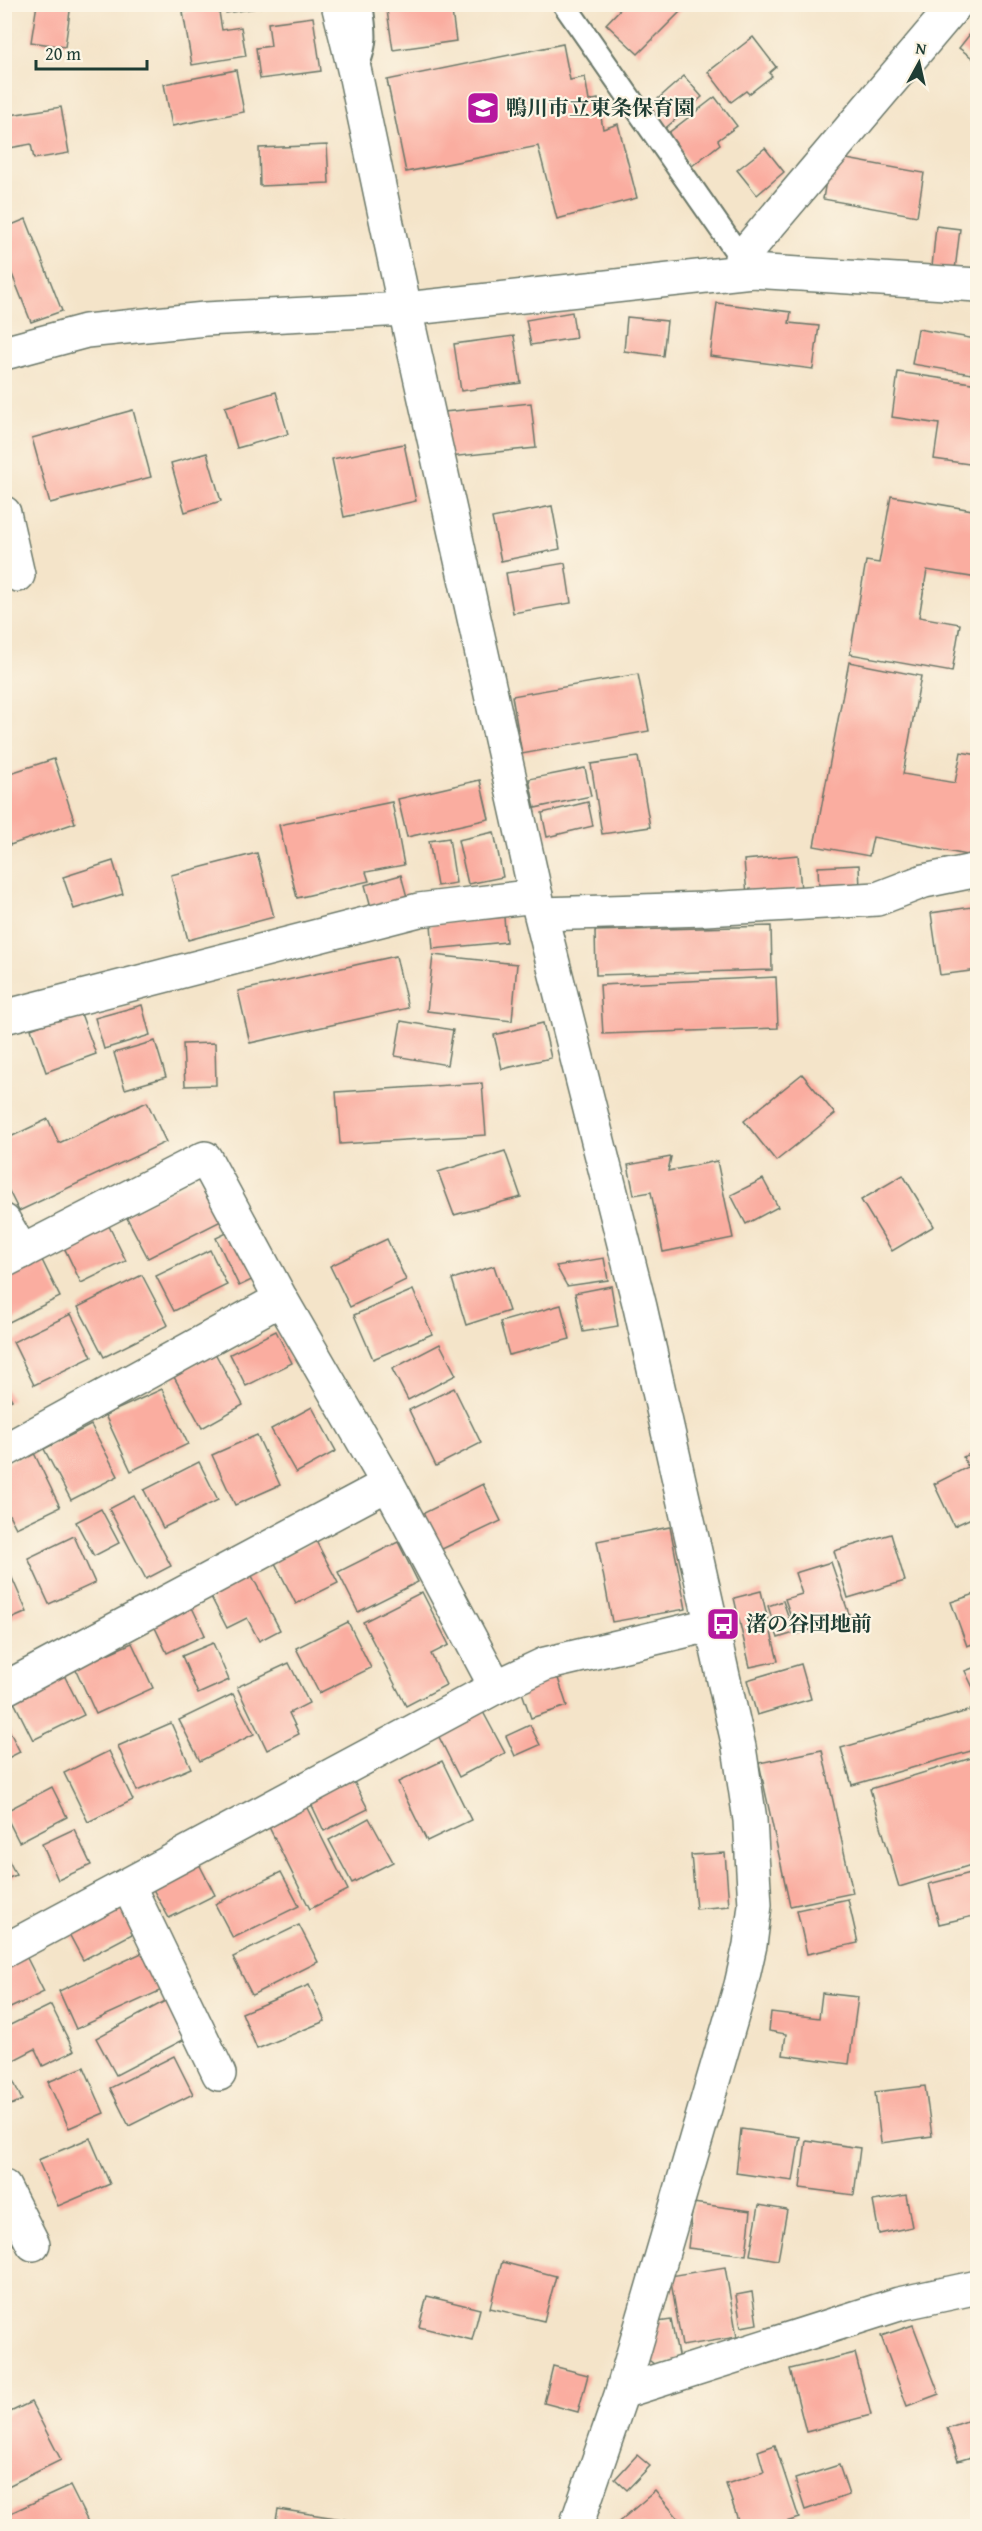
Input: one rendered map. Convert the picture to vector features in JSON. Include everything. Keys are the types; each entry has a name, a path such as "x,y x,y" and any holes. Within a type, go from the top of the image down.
{"street":[{"path":"338,4 539,905 640,1307 744,1778 750,1820 755,1905 748,1955 722,2055 622,2392 576,2526"},
{"path":"747,264 956,4"},
{"path":"4,353 86,331 205,319 405,309 747,264 978,285"},
{"path":"4,513 18,576"},
{"path":"4,1017 419,910 539,905 705,909 877,898 924,881 978,870"},
{"path":"4,1221 13,1256 205,1158 281,1299 388,1484 496,1687"},
{"path":"4,1451 281,1299"},
{"path":"4,1689 388,1484"},
{"path":"4,1951 496,1687 545,1664 710,1625"},
{"path":"128,1885 219,2074"},
{"path":"4,2187 33,2244"},
{"path":"622,2392 899,2304 978,2287"}],"lane":[{"path":"355,73 365,50 366,36 361,4"},
{"path":"564,4 747,264"}],"building":[{"path":"37,4 71,4 65,47 31,42"},
{"path":"386,4 451,4 456,41 393,50"},
{"path":"625,4 688,4 638,54 606,24"},
{"path":"224,5 269,5 269,6 226,13"},
{"path":"218,6 222,30 241,27 246,56 192,65 183,12"},
{"path":"313,17 321,71 260,79 256,48 271,46 268,23"},
{"path":"978,24 978,62 959,48"},
{"path":"753,37 776,67 769,73 772,76 749,94 746,91 731,102 708,72"},
{"path":"563,44 570,80 585,77 589,101 598,99 603,129 618,124 637,198 557,219 538,146 406,172 387,80"},
{"path":"236,70 244,112 172,126 164,84"},
{"path":"684,76 702,97 662,131 644,111"},
{"path":"715,97 737,126 718,140 720,144 692,166 667,134"},
{"path":"61,107 69,153 34,159 31,144 4,149 4,116"},
{"path":"327,145 329,183 260,186 259,148"},
{"path":"765,148 784,172 757,195 737,170"},
{"path":"830,156 924,173 917,216 823,199"},
{"path":"26,219 62,311 31,322 4,254 4,228"},
{"path":"936,226 960,229 955,270 932,267"},
{"path":"717,303 791,312 789,323 819,326 813,369 710,356"},
{"path":"572,312 576,338 531,345 526,320"},
{"path":"627,317 667,321 663,356 624,351"},
{"path":"918,329 976,339 971,374 912,364"},
{"path":"514,336 521,383 461,391 454,344"},
{"path":"898,372 978,384 976,465 934,459 939,424 892,417"},
{"path":"276,392 288,434 237,448 225,407"},
{"path":"531,403 536,448 449,457 444,412"},
{"path":"133,410 151,477 50,503 32,438"},
{"path":"404,444 416,501 344,517 332,459"},
{"path":"207,453 221,501 185,512 171,463"},
{"path":"891,496 978,511 978,578 927,570 919,617 960,624 952,672 850,654 866,561 879,563"},
{"path":"552,506 560,549 501,561 492,518"},
{"path":"565,563 571,603 513,613 506,573"},
{"path":"849,662 921,676 903,774 955,783 961,752 978,755 978,857 873,837 869,856 814,846"},
{"path":"638,674 649,731 522,754 512,696"},
{"path":"638,757 650,827 602,834 591,764"},
{"path":"54,759 75,823 10,845 4,829 4,775"},
{"path":"585,768 591,796 535,808 529,779"},
{"path":"480,780 489,819 407,837 398,799"},
{"path":"392,802 404,865 366,872 369,881 297,898 279,825"},
{"path":"588,802 593,826 547,837 542,813"},
{"path":"494,832 503,877 468,884 458,840"},
{"path":"449,838 456,883 437,886 429,841"},
{"path":"257,853 274,917 188,940 171,875"},
{"path":"798,855 801,890 747,895 744,860"},
{"path":"113,861 123,894 74,909 63,877"},
{"path":"859,865 860,889 819,890 818,867"},
{"path":"401,875 407,897 371,907 365,885"},
{"path":"978,906 978,970 940,975 931,913"},
{"path":"504,917 506,942 433,949 431,924"},
{"path":"771,926 772,970 596,975 595,931"},
{"path":"433,955 517,964 512,1021 427,1011"},
{"path":"396,956 408,1008 250,1043 238,991"},
{"path":"776,977 778,1028 603,1034 600,985"},
{"path":"142,1005 150,1035 104,1049 95,1018"},
{"path":"80,1011 96,1054 46,1072 31,1029"},
{"path":"401,1021 453,1030 447,1065 395,1056"},
{"path":"543,1023 551,1058 502,1069 494,1035"},
{"path":"155,1041 166,1077 125,1089 114,1053"},
{"path":"215,1043 216,1085 185,1086 183,1044"},
{"path":"802,1074 835,1114 776,1161 744,1121"},
{"path":"482,1083 486,1135 340,1144 336,1092"},
{"path":"147,1102 166,1142 19,1211 4,1181 4,1140 48,1119 59,1143"},
{"path":"505,1151 521,1197 454,1215 438,1172"},
{"path":"671,1157 668,1171 717,1161 733,1238 663,1252 651,1192 634,1195 628,1165"},
{"path":"903,1175 934,1226 892,1251 861,1200"},
{"path":"201,1176 223,1220 148,1258 125,1214"},
{"path":"763,1179 778,1207 746,1224 731,1195"},
{"path":"107,1222 126,1261 81,1283 62,1243"},
{"path":"233,1230 256,1278 239,1286 216,1238"},
{"path":"387,1239 406,1280 350,1307 330,1266"},
{"path":"210,1250 227,1285 174,1311 156,1276"},
{"path":"40,1256 60,1297 5,1324 4,1273"},
{"path":"604,1258 608,1280 567,1286 556,1266"},
{"path":"494,1266 509,1311 466,1325 452,1279"},
{"path":"142,1275 168,1325 104,1357 78,1307"},
{"path":"611,1286 618,1326 583,1332 575,1293"},
{"path":"413,1290 432,1334 373,1359 354,1315"},
{"path":"561,1305 570,1339 509,1355 500,1322"},
{"path":"71,1314 92,1357 34,1385 13,1342"},
{"path":"276,1331 292,1363 246,1386 230,1354"},
{"path":"440,1344 456,1375 408,1400 392,1369"},
{"path":"215,1353 243,1405 202,1428 173,1375"},
{"path":"4,1386 12,1400 4,1404"},
{"path":"454,1388 481,1443 436,1466 409,1410"},
{"path":"162,1389 188,1444 131,1471 105,1415"},
{"path":"312,1407 336,1451 296,1473 271,1429"},
{"path":"91,1425 118,1476 71,1500 44,1449"},
{"path":"257,1435 280,1485 235,1505 212,1455"},
{"path":"978,1450 978,1515 954,1526 934,1484 968,1467 963,1457"},
{"path":"33,1451 60,1507 16,1528 4,1505 4,1465"},
{"path":"199,1462 218,1500 163,1528 144,1490"},
{"path":"483,1484 501,1521 438,1551 420,1515"},
{"path":"134,1496 171,1566 146,1579 109,1509"},
{"path":"101,1509 119,1543 94,1556 76,1522"},
{"path":"670,1527 686,1609 612,1622 597,1541"},
{"path":"891,1534 905,1581 848,1598 834,1551"},
{"path":"74,1536 95,1583 49,1604 28,1558"},
{"path":"316,1541 338,1583 296,1604 274,1561"},
{"path":"398,1542 418,1582 358,1612 338,1572"},
{"path":"831,1562 850,1617 797,1634 785,1599 802,1594 795,1573"},
{"path":"9,1571 27,1612 4,1622 4,1573"},
{"path":"250,1572 280,1630 259,1641 247,1618 227,1628 209,1593"},
{"path":"761,1591 778,1661 750,1667 734,1598"},
{"path":"422,1592 449,1645 431,1654 446,1685 406,1706 363,1622"},
{"path":"978,1593 978,1642 967,1646 951,1602"},
{"path":"188,1599 205,1635 167,1653 150,1617"},
{"path":"783,1601 794,1633 778,1638 768,1606"},
{"path":"348,1622 371,1668 319,1693 296,1648"},
{"path":"132,1643 153,1688 96,1714 75,1668"},
{"path":"213,1643 229,1680 198,1694 182,1656"},
{"path":"289,1663 309,1703 289,1713 299,1734 267,1750 237,1687"},
{"path":"801,1664 811,1699 757,1715 747,1680"},
{"path":"978,1666 978,1698 965,1671"},
{"path":"556,1672 567,1706 531,1718 519,1684"},
{"path":"64,1675 84,1715 33,1740 13,1700"},
{"path":"233,1694 254,1734 200,1761 179,1720"},
{"path":"482,1710 505,1753 459,1777 437,1733"},
{"path":"971,1710 978,1732 978,1749 852,1785 841,1748"},
{"path":"4,1720 20,1752 4,1760"},
{"path":"171,1723 191,1768 137,1791 118,1746"},
{"path":"530,1725 540,1745 515,1756 506,1736"},
{"path":"822,1750 853,1893 790,1906 759,1763"},
{"path":"109,1751 133,1800 88,1822 64,1773"},
{"path":"978,1756 978,1863 899,1887 870,1789"},
{"path":"442,1761 471,1820 427,1841 398,1782"},
{"path":"352,1778 368,1809 324,1831 309,1799"},
{"path":"52,1787 67,1817 19,1842 4,1812"},
{"path":"305,1804 348,1890 310,1909 267,1823"},
{"path":"369,1818 393,1862 352,1883 329,1840"},
{"path":"74,1829 91,1865 58,1880 42,1844"},
{"path":"4,1851 16,1875 4,1880"},
{"path":"725,1853 729,1906 696,1909 691,1855"},
{"path":"196,1858 215,1895 169,1918 149,1882"},
{"path":"978,1871 978,1915 939,1924 929,1884"},
{"path":"281,1872 299,1906 233,1938 215,1904"},
{"path":"848,1899 858,1943 807,1954 797,1910"},
{"path":"120,1902 136,1932 83,1960 67,1930"},
{"path":"299,1925 318,1962 252,1995 233,1957"},
{"path":"23,1950 44,1992 4,2011 4,1959"},
{"path":"146,1951 164,1989 76,2029 59,1991"},
{"path":"309,1985 325,2021 257,2049 242,2013"},
{"path":"822,1993 858,1997 849,2064 783,2055 786,2034 769,2031 771,2012 819,2018"},
{"path":"167,2000 187,2038 116,2075 96,2038"},
{"path":"51,2005 74,2051 43,2066 35,2049 12,2061 4,2044 4,2028"},
{"path":"174,2056 193,2094 129,2126 110,2088"},
{"path":"84,2067 104,2113 69,2128 48,2082"},
{"path":"11,2076 22,2100 4,2108 4,2079"},
{"path":"925,2086 932,2136 881,2143 875,2092"},
{"path":"741,2129 800,2137 793,2181 736,2173"},
{"path":"90,2138 110,2184 58,2206 38,2160"},
{"path":"806,2140 860,2148 854,2195 800,2188"},
{"path":"906,2195 912,2227 879,2234 873,2201"},
{"path":"693,2203 751,2211 746,2255 688,2248"},
{"path":"759,2205 787,2210 778,2260 750,2255"},
{"path":"4,2222 14,2244 4,2249"},
{"path":"502,2262 556,2276 544,2321 490,2308"},
{"path":"725,2267 737,2337 682,2346 670,2276"},
{"path":"752,2292 757,2324 741,2327 736,2295"},
{"path":"427,2296 480,2309 472,2340 419,2327"},
{"path":"671,2320 679,2360 654,2364 646,2358 651,2323"},
{"path":"913,2325 939,2394 907,2406 881,2336"},
{"path":"855,2353 871,2415 806,2432 790,2369"},
{"path":"553,2366 588,2375 578,2412 544,2403"},
{"path":"31,2402 61,2460 4,2488 4,2415"},
{"path":"978,2417 978,2455 958,2461 947,2428"},
{"path":"775,2445 799,2518 773,2526 740,2526 726,2484 764,2472 758,2451"},
{"path":"637,2455 650,2466 627,2490 615,2479"},
{"path":"839,2465 849,2495 805,2510 795,2479"},
{"path":"70,2486 90,2526 4,2526 4,2516"},
{"path":"655,2491 685,2526 614,2526"},
{"path":"278,2509 380,2525 380,2526 275,2526"}],"place":[{"name":"鴨川市立東条保育園","path":"483,108"},
{"name":"渚の谷団地前","path":"723,1624"}]}
